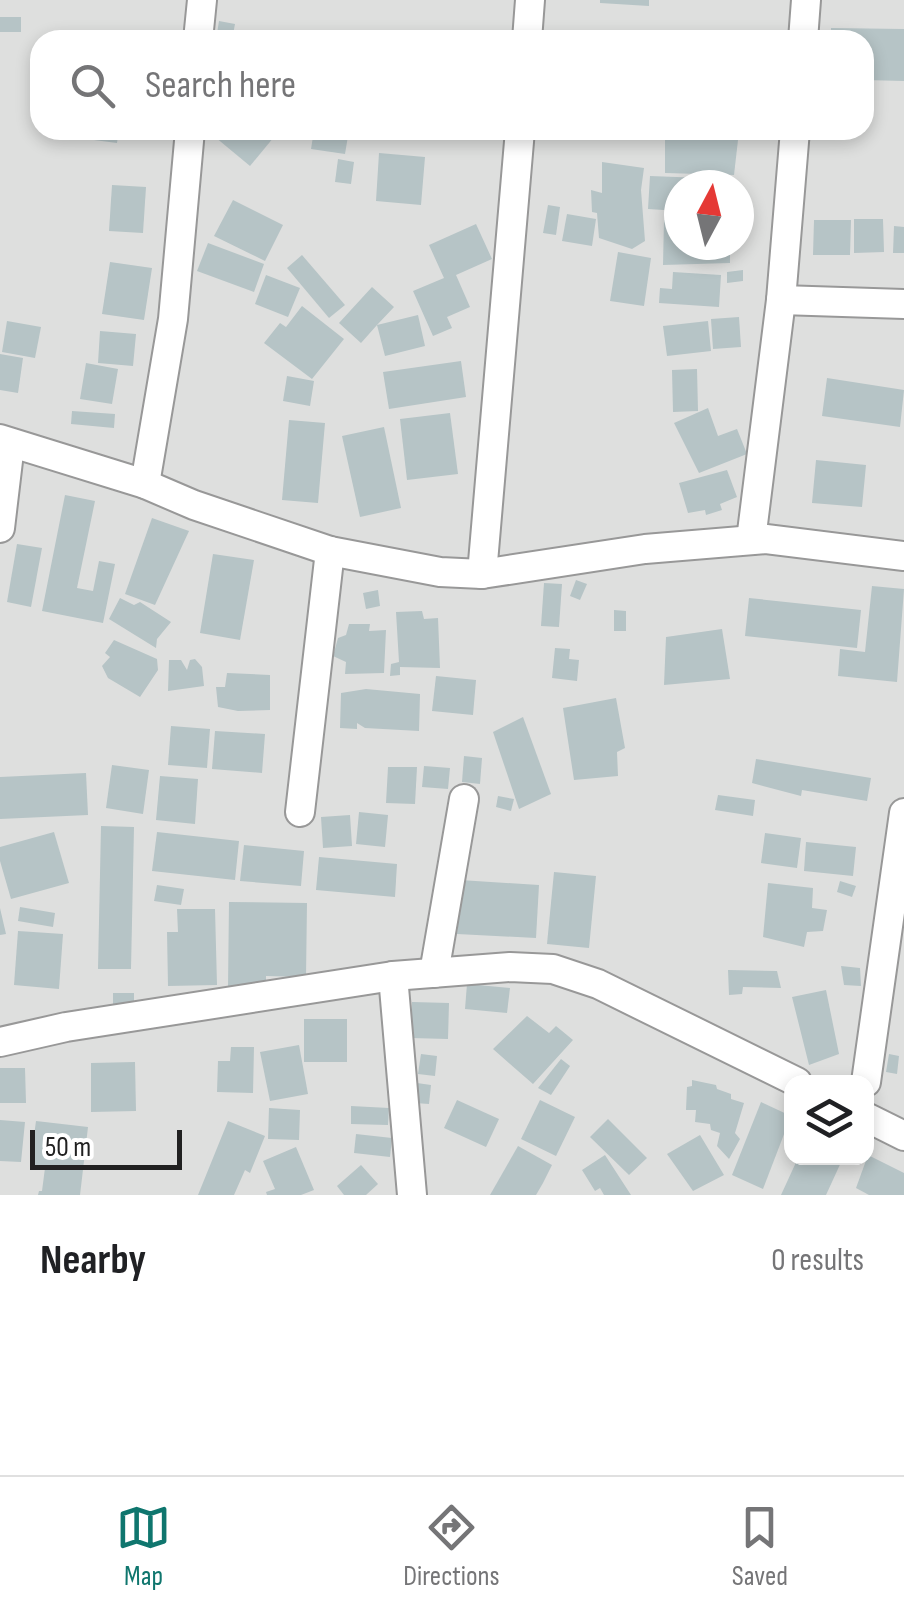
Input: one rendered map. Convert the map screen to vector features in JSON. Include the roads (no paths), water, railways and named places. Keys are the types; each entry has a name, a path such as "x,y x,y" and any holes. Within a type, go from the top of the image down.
{"street":[{"path":"199,30 202,0"},
{"path":"528,30 530,0"},
{"path":"804,30 806,0"},
{"path":"145,484 172,319 189,140"},
{"path":"482,574 519,140"},
{"path":"751,540 780,300 794,140"},
{"path":"780,300 904,304"},
{"path":"0,528 5,442 145,484 194,505 330,550 440,572 482,574 645,550 751,540 904,556"},
{"path":"300,812 330,550"},
{"path":"434,973 464,800"},
{"path":"867,1075 904,813"},
{"path":"0,1042 66,1027 393,976 510,967 553,968 598,984 784,1076"},
{"path":"393,976 412,1195"},
{"path":"874,1121 904,1136"}]}
